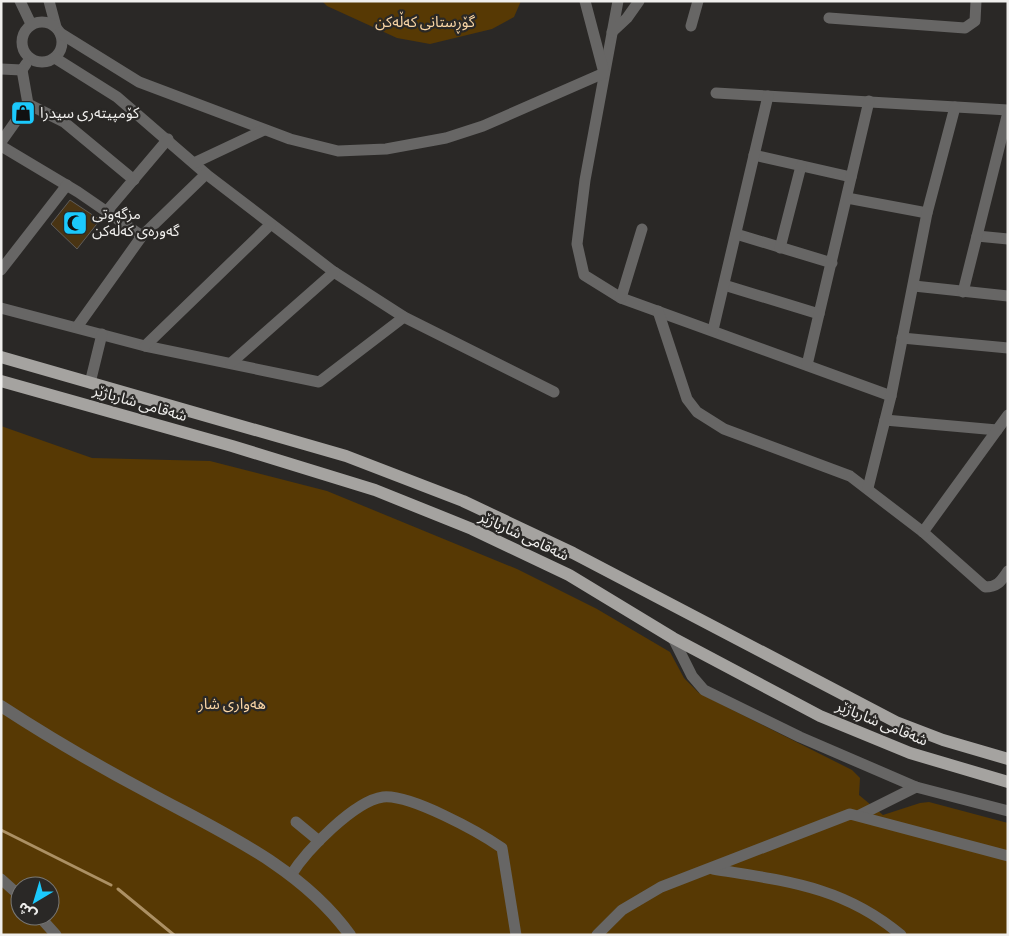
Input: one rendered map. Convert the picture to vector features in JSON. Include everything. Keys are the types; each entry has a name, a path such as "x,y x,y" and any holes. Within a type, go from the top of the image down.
{"main road":[{"name":"شەقامی شارباژێر","path":"1,357 346,456 463,501 573,553 896,722 943,740 1008,759"},
{"name":"شەقامی شارباژێر","path":"1,381 232,446 375,490 489,537 569,575 673,638 802,707 864,735 936,762 1008,782"},
{"path":"489,537 497,518"}],"street":[{"path":"20,1 31,24"},
{"path":"49,1 58,30 62,46 55,58 43,62 30,58 25,54 21,41 26,28 31,24 44,21 58,30 139,82 264,130 290,139 338,151 417,144 483,126 604,73"},
{"path":"585,1 604,73"},
{"path":"618,1 585,180 577,244 584,275 621,298 890,396"},
{"path":"612,32 627,18 639,1"},
{"path":"692,26 698,1"},
{"path":"829,18 965,28 975,22 976,1"},
{"path":"1,142 28,104 22,70 30,58"},
{"path":"55,58 117,97 206,174 270,225 334,272 404,317 554,392"},
{"path":"1,69 22,70"},
{"path":"716,93 1008,111 963,292"},
{"path":"713,330 768,96"},
{"path":"807,365 869,101"},
{"path":"28,104 64,122 134,180"},
{"path":"868,488 914,286 927,213 955,107"},
{"path":"194,163 264,130"},
{"path":"107,210 168,140"},
{"path":"1,146 107,210 142,236"},
{"path":"754,155 851,177"},
{"path":"780,248 802,166"},
{"path":"77,327 142,236 206,174"},
{"path":"1,270 67,185"},
{"path":"847,198 927,213"},
{"path":"145,346 270,225"},
{"path":"621,298 642,229"},
{"path":"736,234 832,264"},
{"path":"978,236 1008,239"},
{"path":"231,363 334,272"},
{"path":"724,285 819,314"},
{"path":"914,286 1008,296"},
{"path":"1,308 145,346 319,382 404,317"},
{"path":"658,311 681,385 697,412 724,429 850,476 924,532 985,586 993,587 999,583 1008,571"},
{"path":"90,383 102,334"},
{"path":"902,338 1008,348"},
{"path":"924,532 1008,415"},
{"path":"885,420 997,430"},
{"path":"673,638 692,676 704,690 800,737 916,788 1008,811"},
{"path":"1,706 82,756 243,844 291,875 326,904 350,935"},
{"path":"860,815 916,788"},
{"path":"291,875 300,862 319,842 360,808 385,797 417,805 470,828 502,848 516,935"},
{"path":"597,935 622,910 639,898 842,816 860,815 1008,856"},
{"path":"296,822 319,842"},
{"path":"711,869 792,882 821,890 846,899 868,910 901,935"}],"green space":[{"name":"گۆڕستانی کەڵەکن","path":"322,1 521,1 514,17 492,29 430,44 397,38 327,6"},
{"name":"هەواری شار","path":"1,426 92,458 210,461 327,491 517,569 597,609 670,652 684,678 699,693 852,770 860,778 859,795 883,815 929,802 1008,823 1008,935 1,935"}],"building":[{"path":"70,200 100,220 77,249 51,224"}],"waterway":[{"path":"1,830 111,885"},
{"path":"118,889 174,935"}],"place":[{"name":"کۆمپیتەری سیدرا","path":"23,113"},
{"name":"مزگەوتی گەورەی کەڵەکن","path":"75,223"}]}
